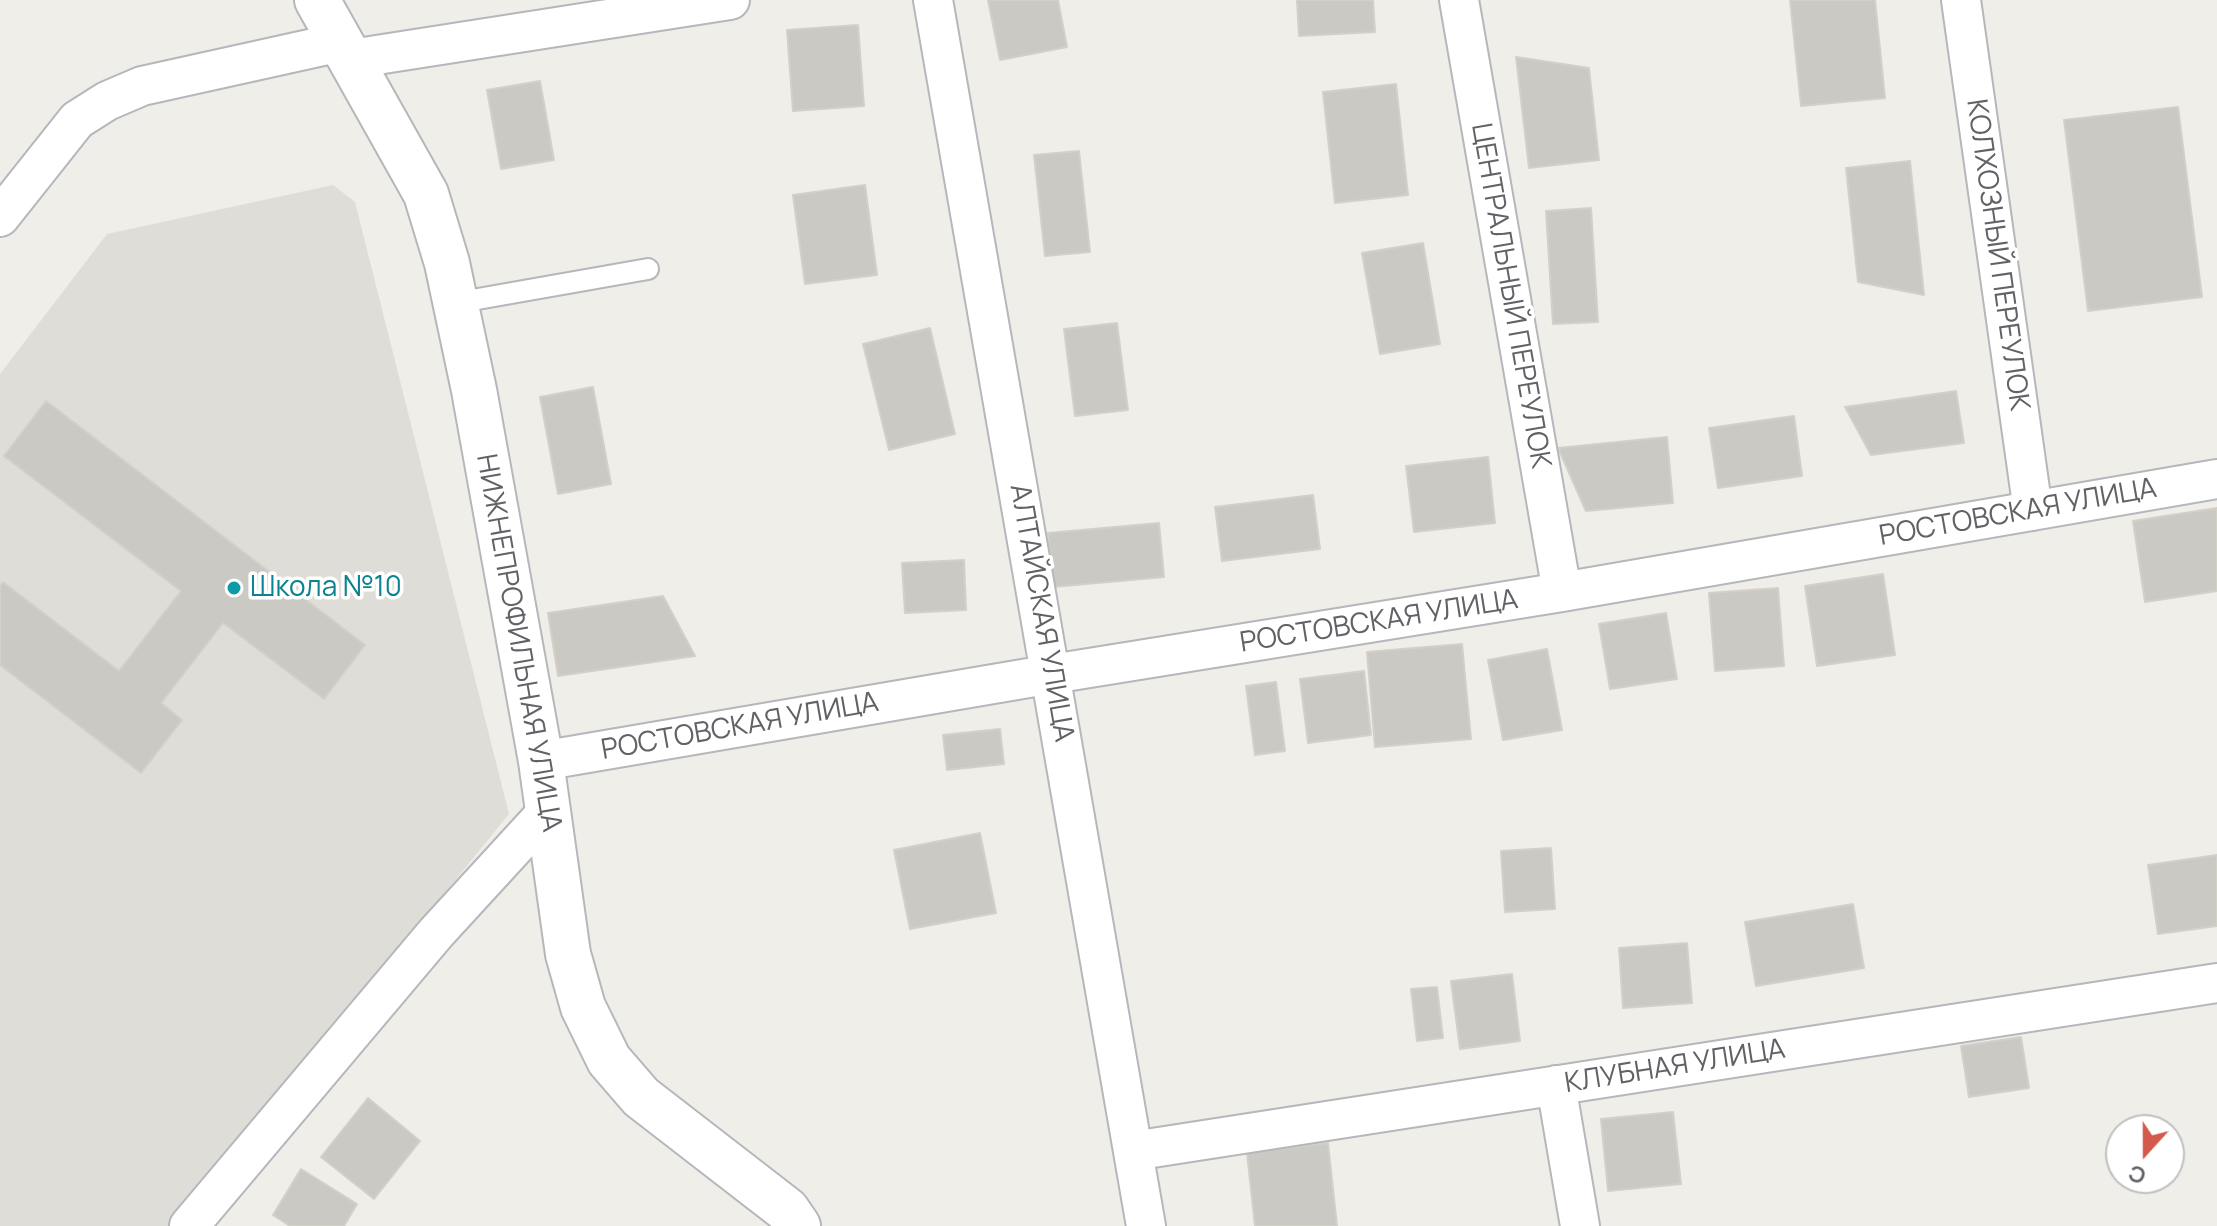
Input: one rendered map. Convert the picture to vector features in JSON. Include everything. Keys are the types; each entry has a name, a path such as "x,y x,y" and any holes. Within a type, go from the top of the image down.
{"street":[{"name":"НИЖНЕПРОФИЛЬНАЯ УЛИЦА","path":"317,0 426,194 447,263 474,390 541,761 568,954 583,1007 609,1060 641,1097 787,1210 798,1226"},
{"path":"0,217 77,120 107,101 142,86 346,50 730,0"},
{"name":"АЛТАЙСКАЯ УЛИЦА","path":"933,0 1146,1226"},
{"name":"ЦЕНТРАЛЬНЫЙ ПЕРЕУЛОК","path":"1459,0 1562,592"},
{"name":"КОЛХОЗНЫЙ ПЕРЕУЛОК","path":"1961,0 2033,511"},
{"name":"РОСТОВСКАЯ УЛИЦА","path":"541,761 1562,592 2217,479"},
{"path":"189,1226 436,933 547,812"},
{"name":"КЛУБНАЯ УЛИЦА","path":"1133,1151 2217,983"},
{"path":"1556,1085 1580,1226"}],"lane":[{"path":"455,303 648,269"}],"shaded area":[{"path":"333,185 355,202 509,814 175,1226 0,1226 0,374 107,234"}],"building":[{"path":"988,0 1058,0 1067,47 1000,60"},
{"path":"1297,0 1373,0 1375,32 1299,36"},
{"path":"1790,0 1875,0 1885,98 1801,106"},
{"path":"858,25 864,106 793,111 787,30"},
{"path":"1516,57 1589,68 1599,160 1529,168"},
{"path":"540,81 554,160 501,169 487,90"},
{"path":"1396,84 1408,195 1335,203 1323,92"},
{"path":"2178,107 2202,297 2088,311 2064,120"},
{"path":"1079,151 1090,252 1045,256 1034,155"},
{"path":"1910,161 1924,295 1858,282 1846,168"},
{"path":"865,185 877,275 805,284 793,195"},
{"path":"1591,208 1598,322 1553,324 1546,211"},
{"path":"1423,243 1440,344 1380,354 1362,253"},
{"path":"1117,323 1128,410 1075,416 1064,329"},
{"path":"930,328 955,434 889,450 863,344"},
{"path":"593,387 611,484 558,494 540,397"},
{"path":"1956,391 1964,443 1871,455 1845,407"},
{"name":"Школа №10","path":"46,401 365,645 324,699 223,623 161,703 182,720 141,773 0,665 0,586 3,582 119,671 181,591 4,456"},
{"path":"1794,416 1802,476 1718,488 1709,428"},
{"path":"1667,437 1673,503 1586,511 1558,448"},
{"path":"1488,457 1495,523 1414,532 1406,466"},
{"path":"1313,495 1320,549 1222,561 1215,507"},
{"path":"2217,508 2217,591 2145,602 2133,521"},
{"path":"1159,523 1164,577 1053,587 1048,533"},
{"path":"964,560 966,610 905,613 902,563"},
{"path":"1883,574 1895,655 1817,666 1805,586"},
{"path":"1778,588 1784,666 1715,671 1709,593"},
{"path":"663,596 695,656 558,676 548,613"},
{"path":"1666,613 1677,679 1610,689 1599,624"},
{"path":"1462,644 1471,739 1375,747 1367,652"},
{"path":"1547,649 1562,730 1503,740 1488,660"},
{"path":"1364,671 1371,735 1308,743 1300,679"},
{"path":"1276,682 1285,751 1255,755 1246,686"},
{"path":"1000,729 1004,764 947,770 943,735"},
{"path":"980,833 996,913 910,929 894,850"},
{"path":"1551,848 1555,909 1505,912 1501,851"},
{"path":"2217,855 2217,926 2158,934 2148,865"},
{"path":"1853,904 1864,968 1756,986 1745,922"},
{"path":"1687,943 1692,1003 1623,1008 1619,948"},
{"path":"1512,974 1520,1041 1460,1049 1451,981"},
{"path":"1437,987 1443,1038 1417,1041 1411,989"},
{"path":"2021,1037 2029,1088 1969,1097 1961,1046"},
{"path":"368,1098 420,1141 374,1199 321,1157"},
{"path":"1673,1112 1681,1184 1608,1191 1601,1119"},
{"path":"1328,1143 1337,1226 1255,1226 1247,1153"},
{"path":"301,1169 357,1204 344,1226 290,1226 273,1215"}],"place":[{"name":"Школа №10","path":"234,588"}]}
